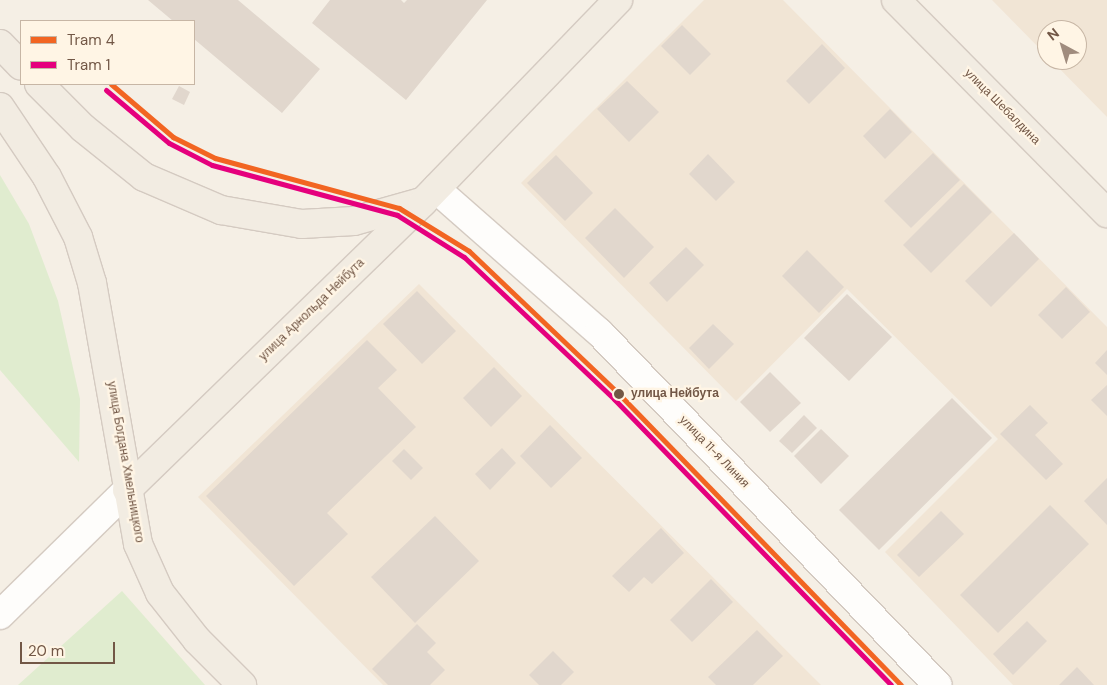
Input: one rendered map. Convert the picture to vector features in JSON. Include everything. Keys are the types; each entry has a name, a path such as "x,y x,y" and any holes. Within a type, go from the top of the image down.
{"main road":[{"name":"улица Арнольда Нейбута","path":"128,490 429,195 618,0"},
{"name":"улица Шебалдина","path":"896,0 1107,214"},
{"path":"0,44 20,65"},
{"path":"40,85 83,128 144,177 221,210 302,224 354,221 429,195"},
{"name":"улица Богдана Хмельницкого","path":"0,107 47,177 78,237 92,283 138,544 160,594 197,640 242,685"}],"street":[{"name":"улица 11-я Линия","path":"429,195 599,332 938,685"},
{"name":"улица Арнольда Нейбута","path":"0,616 128,490"}],"shaded area":[{"path":"704,0 783,0 1107,327 1107,685 1013,685 885,552 998,439 847,289 736,401 521,183"},
{"path":"992,0 1107,0 1107,117 1061,70 1087,70 1087,20 1037,20 1037,46"},
{"path":"419,284 821,685 383,685 198,497"}],"green space":[{"path":"0,175 29,224 58,301 80,399 79,462 0,370"},
{"path":"122,591 205,685 18,685"}],"building":[{"path":"148,0 238,0 320,69 282,113 195,40 195,20 172,20"},
{"path":"330,0 401,0 404,3 407,0 487,0 406,100 312,23"},
{"path":"682,25 711,54 690,75 661,46"},
{"path":"822,44 845,68 809,104 786,81"},
{"path":"627,81 659,112 629,142 597,109"},
{"path":"179,86 190,92 184,105 172,99"},
{"path":"890,109 912,132 885,159 863,136"},
{"path":"933,153 960,180 911,228 884,201"},
{"path":"708,154 735,182 716,201 689,174"},
{"path":"556,155 593,193 565,221 527,183"},
{"path":"964,184 992,212 931,273 903,245"},
{"path":"615,208 654,247 624,278 585,238"},
{"path":"1014,233 1039,259 991,307 965,281"},
{"path":"686,247 704,265 667,302 649,283"},
{"path":"807,250 844,287 819,313 782,276"},
{"path":"1066,287 1090,312 1062,339 1038,315"},
{"path":"417,291 456,331 422,364 383,324"},
{"path":"847,294 892,337 849,381 804,338"},
{"path":"713,324 734,344 709,369 689,348"},
{"path":"367,340 397,370 378,388 416,427 327,513 348,534 294,586 206,496"},
{"path":"1107,350 1107,375 1095,363"},
{"path":"494,367 522,396 491,427 463,398"},
{"path":"770,372 801,403 770,432 740,402"},
{"path":"1107,385 1107,416 1091,400"},
{"path":"952,398 992,438 879,550 839,510"},
{"path":"1030,405 1048,423 1035,435 1063,464 1046,480 1000,434"},
{"path":"804,415 817,428 792,453 779,441"},
{"path":"550,425 582,458 551,488 520,456"},
{"path":"821,429 849,456 821,484 794,456"},
{"path":"502,448 516,463 490,490 475,474"},
{"path":"404,449 423,468 411,480 392,461"},
{"path":"1107,478 1107,525 1084,501"},
{"path":"1050,505 1089,544 998,633 960,595"},
{"path":"941,511 964,534 919,577 897,555"},
{"path":"435,516 479,561 415,623 371,577"},
{"path":"661,528 684,553 652,584 644,577 629,592 612,576"},
{"path":"711,579 733,602 692,642 670,620"},
{"path":"1027,621 1047,641 1013,675 993,654"},
{"path":"417,624 436,643 427,652 445,670 430,685 388,685 372,669"},
{"path":"757,630 783,656 753,685 716,685 708,677"},
{"path":"553,651 574,672 561,685 539,685 529,675"},
{"path":"1077,667 1094,685 1059,685"}],"tram line":[{"name":"4","path":"112,85 173,137 215,158 399,208 469,251 619,394 901,685"},
{"name":"1","path":"106,90 169,143 212,165 397,215 464,257 614,399 891,685"}],"place":[{"name":"улица Нейбута","path":"619,394"}]}
